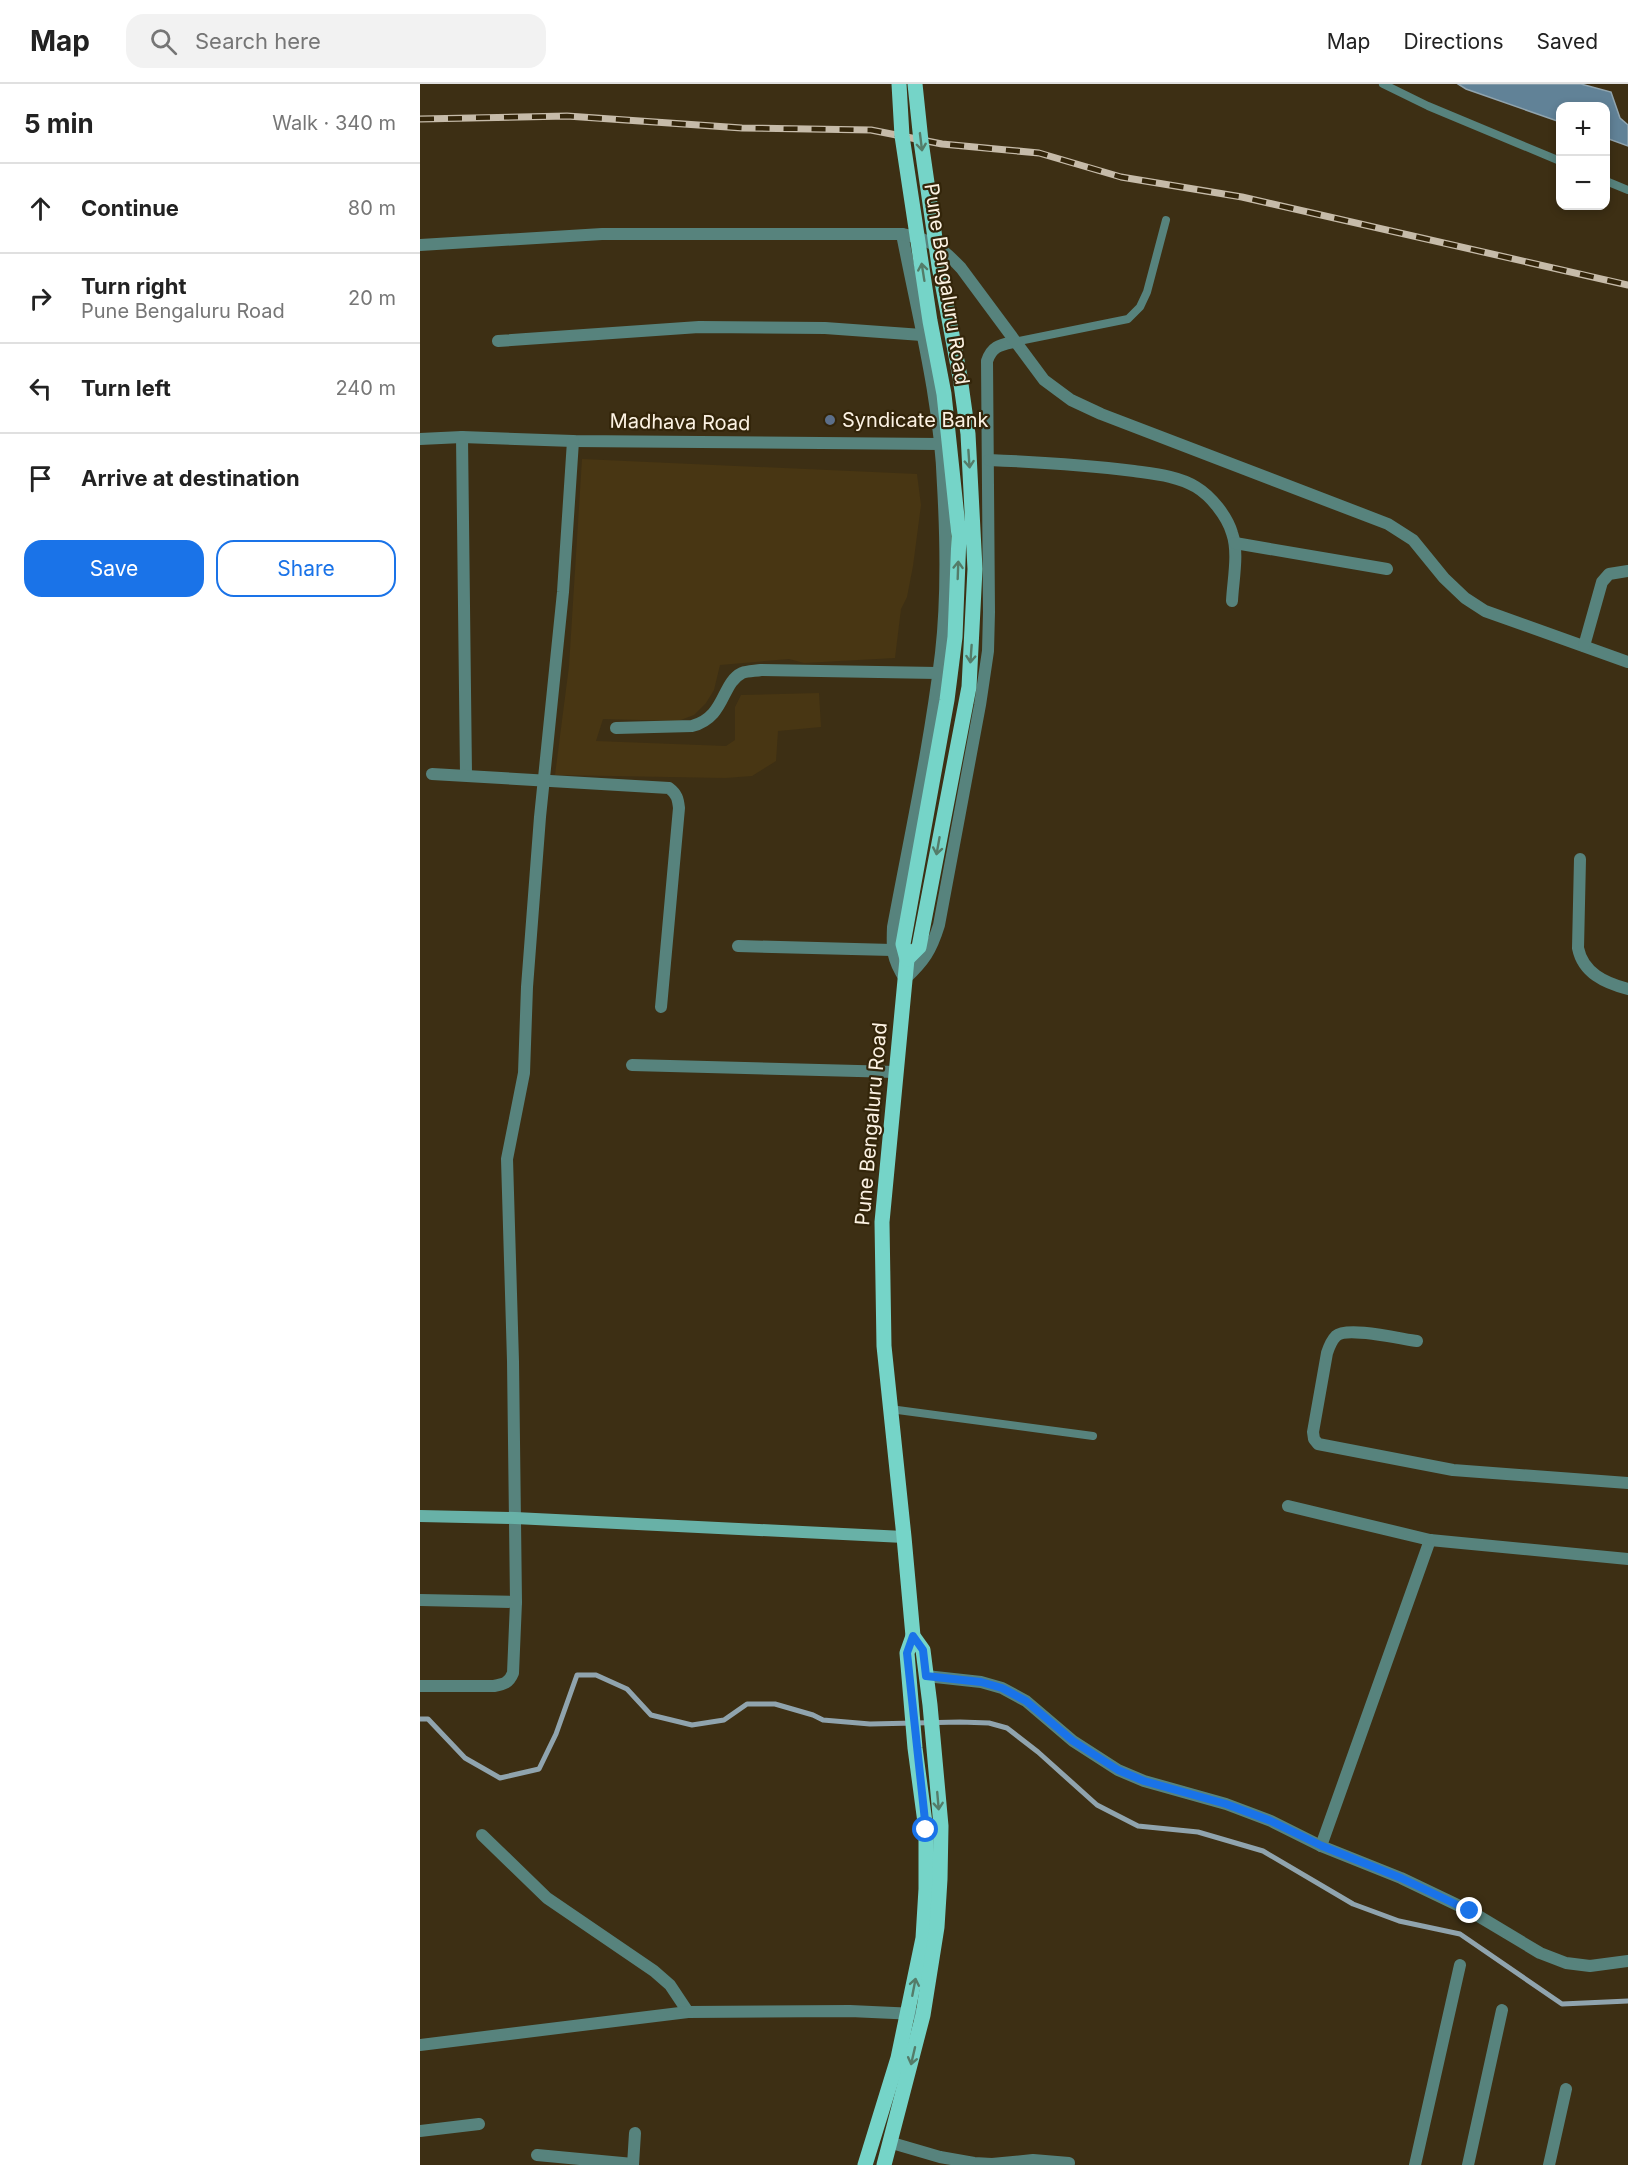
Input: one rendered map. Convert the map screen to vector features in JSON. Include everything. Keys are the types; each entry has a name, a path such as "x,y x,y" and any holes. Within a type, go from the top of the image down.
{"main road":[{"name":"Pune Bengaluru Road","path":"884,2165 892,2143 916,2014 937,1927 941,1826 923,1650 913,1636 890,1409 884,1346 882,1222 908,959 903,944 947,700 955,637 959,536 944,394 930,321 902,136 899,84"},
{"path":"908,959 919,947 969,687 975,568 968,434 960,377 939,266 915,84"},
{"path":"866,2165 898,2058 916,2014 923,1938 926,1830 915,1748 907,1653 913,1636"}],"street":[{"path":"420,245 602,234 902,234 924,238 947,254 998,316 1014,342 1044,380 1071,400 1111,418 1388,525 1413,540 1444,578 1465,598 1485,611 1628,662"},
{"path":"902,234 931,377 944,485 941,653 934,703 892,927 892,950 895,964 905,979 923,962 939,925 980,705 988,651 987,361 996,345 1014,342"},
{"path":"498,341 699,327 825,328 922,335"},
{"path":"462,437 466,774"},
{"name":"Madhava Road","path":"420,439 462,437 573,441 940,444"},
{"path":"420,1686 494,1686 504,1684 513,1673 516,1602 513,1361 507,1159 524,1073 527,987 563,592 573,441"},
{"path":"989,460 1106,468 1179,480 1197,488 1224,515 1232,531 1235,543 1232,601"},
{"path":"1235,543 1387,569"},
{"path":"1584,646 1602,582 1609,574 1628,571"},
{"path":"615,728 692,726 703,723 713,714 732,682 742,673 760,670 938,673"},
{"path":"432,774 466,774 669,788 675,792 678,798 661,1008"},
{"path":"1580,859 1578,948 1581,960 1594,974 1608,984 1628,989"},
{"path":"738,946 892,950"},
{"path":"632,1065 896,1072"},
{"path":"1418,1341 1348,1331 1337,1335 1330,1343 1327,1353 1313,1432 1314,1440 1318,1444 1453,1470 1628,1483"},
{"path":"1288,1506 1430,1540 1628,1559"},
{"path":"420,1516 515,1518 904,1537"},
{"path":"1322,1846 1430,1540"},
{"path":"420,1600 516,1602"},
{"path":"926,1676 981,1682 1002,1688 1026,1701 1073,1741 1118,1770 1144,1781 1226,1804 1271,1821 1470,1911 1540,1953 1566,1964 1590,1966 1628,1961"},
{"path":"482,1835 547,1898 654,1971 670,1985 688,2012"},
{"path":"1415,2165 1460,1965"},
{"path":"1467,2165 1502,2010"},
{"path":"420,2045 688,2012 850,2011 916,2014"},
{"path":"1549,2165 1566,2089"},
{"path":"420,2131 479,2124"},
{"path":"537,2156 633,2165 635,2133"},
{"path":"892,2143 940,2157 974,2163 992,2164 1033,2160 1069,2163"}],"lane":[{"path":"1383,84 1428,106 1556,160"},
{"path":"1610,183 1628,190"},
{"path":"1014,342 1128,319 1140,307 1147,292 1166,220"},
{"path":"890,1409 1093,1436"}],"shaded area":[{"path":"582,459 917,474 921,505 913,566 907,597 901,609 895,658 804,663 789,659 720,665 714,690 706,703 694,715 678,721 603,719 596,741 726,746 735,740 735,707 741,695 819,693 821,727 778,731 776,761 752,776 725,778 555,775 569,666"}],"water":[{"path":"1458,84 1581,84 1611,92 1620,118 1628,125 1628,146 1610,139 1610,102 1556,102 1556,121 1466,89"}],"waterway":[{"path":"420,1719 428,1719 465,1758 500,1778 539,1769 556,1734 577,1675 596,1675 627,1689 651,1715 692,1725 724,1720 747,1704 775,1704 823,1720 870,1724 989,1723 1007,1728 1038,1752 1097,1805 1138,1826 1198,1832 1263,1851 1353,1904 1399,1921 1460,1934 1562,2004 1628,2001"}],"railway":[{"path":"420,119 567,116 742,128 871,130 942,144 1039,153 1121,177 1242,197 1628,285"}],"place":[{"name":"Syndicate Bank","path":"830,420"}],"route":[{"path":"926,1830 915,1748 907,1653 913,1636 923,1650 926,1676 981,1682 1002,1688 1026,1701 1073,1741 1118,1770 1144,1781 1226,1804 1271,1821 1470,1911"}]}
